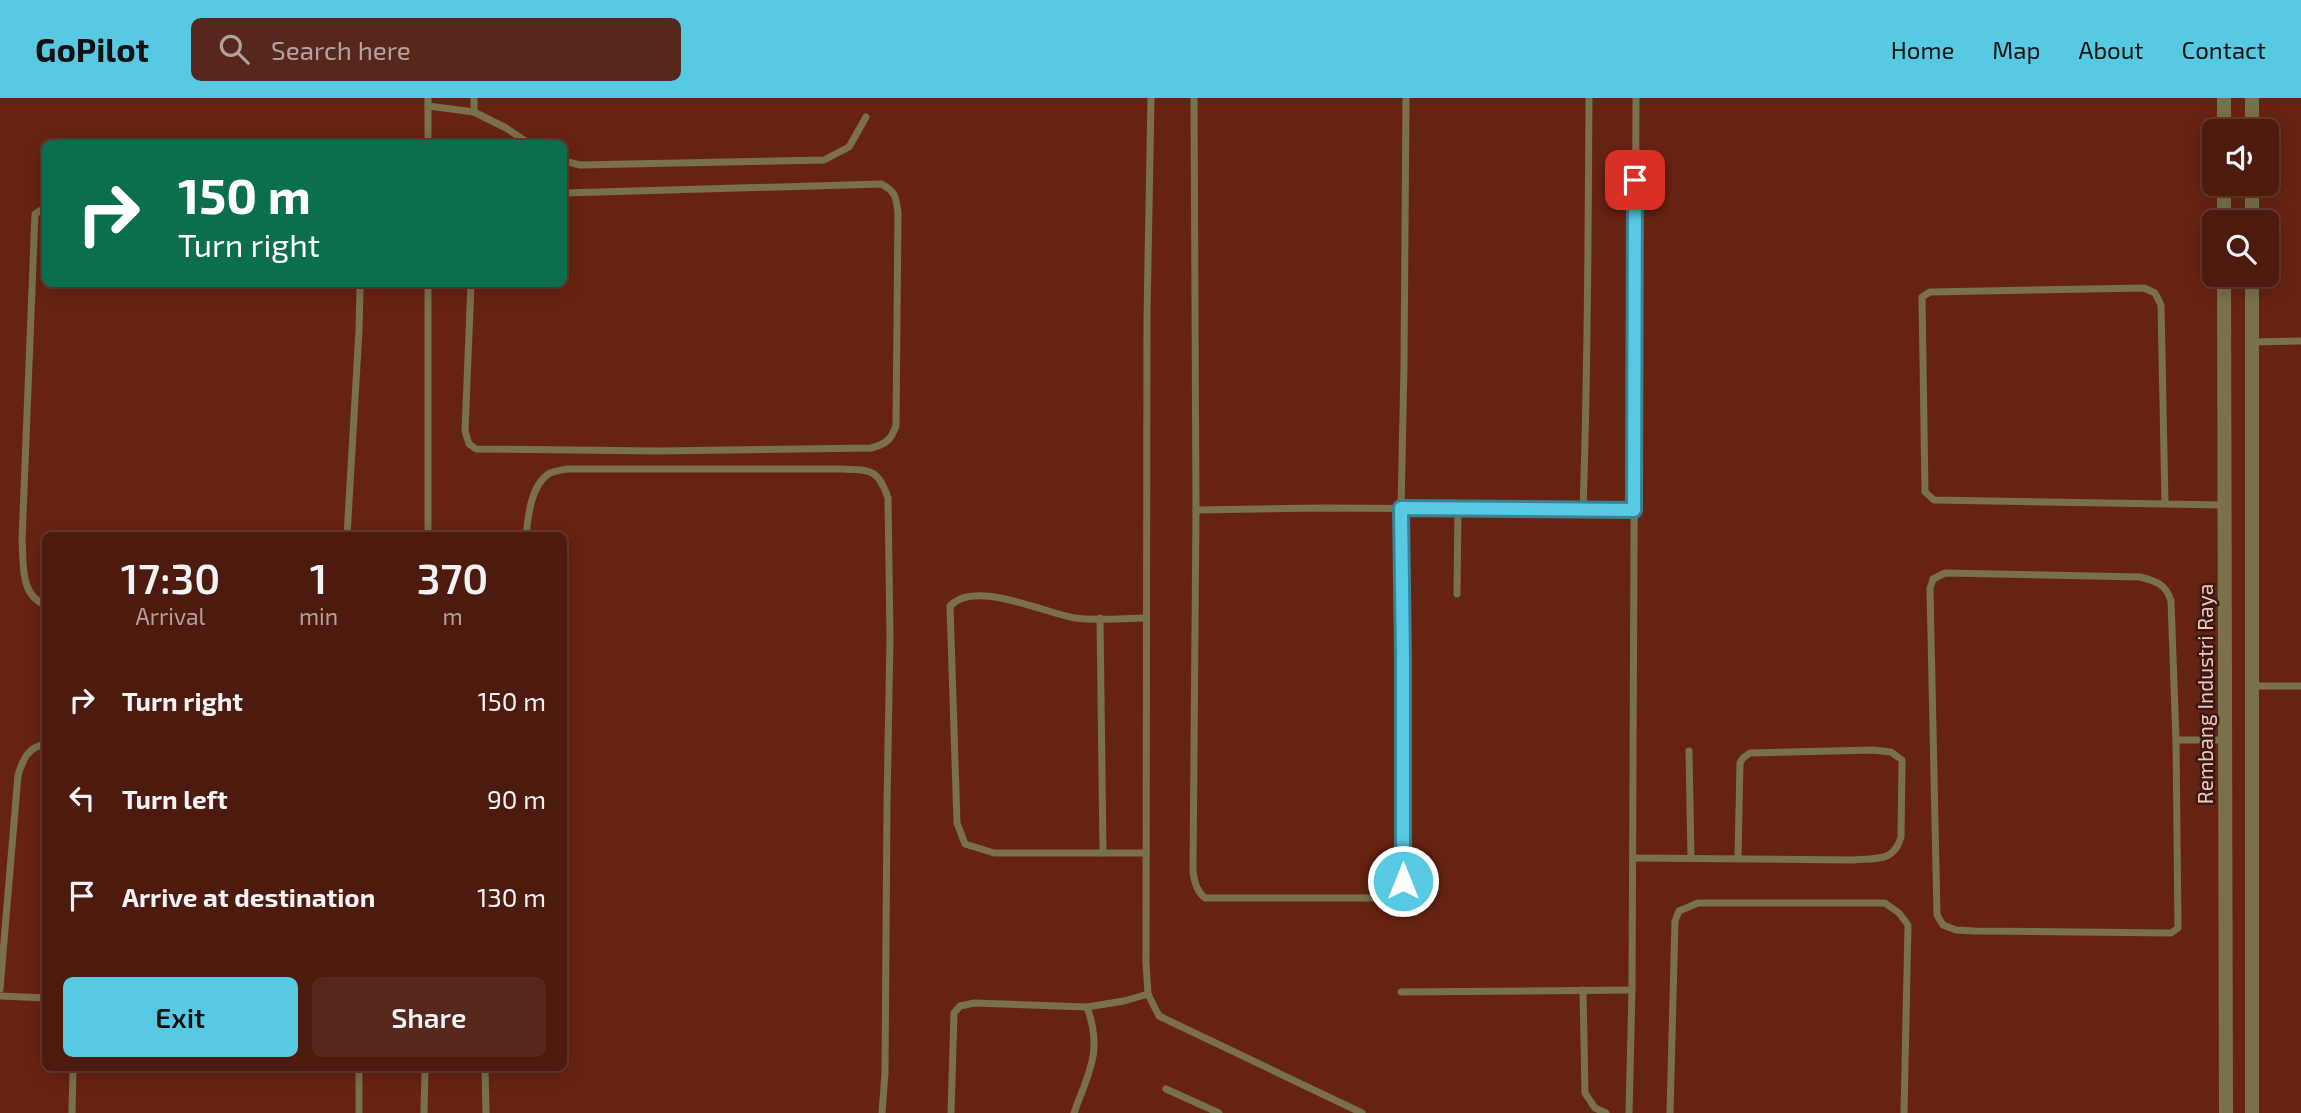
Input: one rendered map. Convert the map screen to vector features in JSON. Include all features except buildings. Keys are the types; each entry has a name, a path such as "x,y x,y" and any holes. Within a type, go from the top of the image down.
{"street":[{"path":"2224,98 2224,119"},
{"path":"2252,98 2252,119"},
{"name":"Rembang Industri Raya","path":"2224,287 2226,1113"},
{"path":"2252,287 2252,1113"}],"lane":[{"path":"474,98 474,112"},
{"path":"1151,98 1147,316 1148,994 1159,1016 1362,1113"},
{"path":"1194,98 1196,510 1193,872 1195,885 1205,898 1390,897 1399,891 1403,881 1401,508 1406,98"},
{"path":"1583,509 1588,372 1589,98"},
{"path":"1629,1113 1633,858 1636,98"},
{"path":"428,140 428,102 474,112 524,140"},
{"path":"567,162 580,165 824,160 849,147 866,117"},
{"path":"471,287 466,431 469,444 476,449 658,451 871,448 885,444 891,438 896,426 898,213 891,188 881,184 567,193"},
{"path":"42,210 35,214 22,540 25,584 36,601 42,603"},
{"path":"346,532 359,330 359,287"},
{"path":"428,287 428,532"},
{"path":"2165,504 2161,305 2155,293 2144,288 1930,292 1922,297 1925,492 1928,496 1934,500 2165,504 2225,505"},
{"path":"2252,342 2301,341"},
{"path":"526,532 534,494 542,481 550,473 567,469 840,469 862,470 876,474 883,481 888,498 890,637 886,1045 882,1113"},
{"path":"1457,594 1458,508"},
{"path":"1196,510 1634,510"},
{"path":"1945,573 2140,577 2158,582 2168,591 2171,601 2176,740 2178,928 2171,933 1974,931 1956,930 1943,925 1937,915 1930,589 1933,579 1945,573"},
{"path":"1146,618 1069,617 1019,602 981,596 956,600 950,606 957,823 965,844 994,853 1146,853"},
{"path":"1100,618 1103,853"},
{"path":"2252,686 2301,686"},
{"path":"2176,740 2225,740"},
{"path":"0,989 18,775 23,760 31,749 42,745"},
{"path":"1633,858 1854,860 1889,856 1897,850 1901,837 1902,760 1891,752 1873,750 1746,755 1740,763 1738,858"},
{"path":"1689,751 1691,858"},
{"path":"1670,1113 1675,921 1679,911 1698,904 1885,903 1899,913 1908,925 1904,1113"},
{"path":"1401,992 1632,989"},
{"path":"1583,990 1585,1093 1595,1108 1606,1113"},
{"path":"951,1113 953,1023 954,1013 960,1006 974,1003 1087,1006 1124,1001 1148,994"},
{"path":"0,996 42,998"},
{"path":"1074,1113 1094,1057 1094,1027 1087,1006"},
{"path":"72,1113 73,1071"},
{"path":"359,1071 359,1113"},
{"path":"424,1113 425,1071"},
{"path":"485,1071 486,1113"},
{"path":"1166,1089 1219,1113"}],"route":[{"path":"1403,881 1401,508 1634,510 1635,180"}]}
